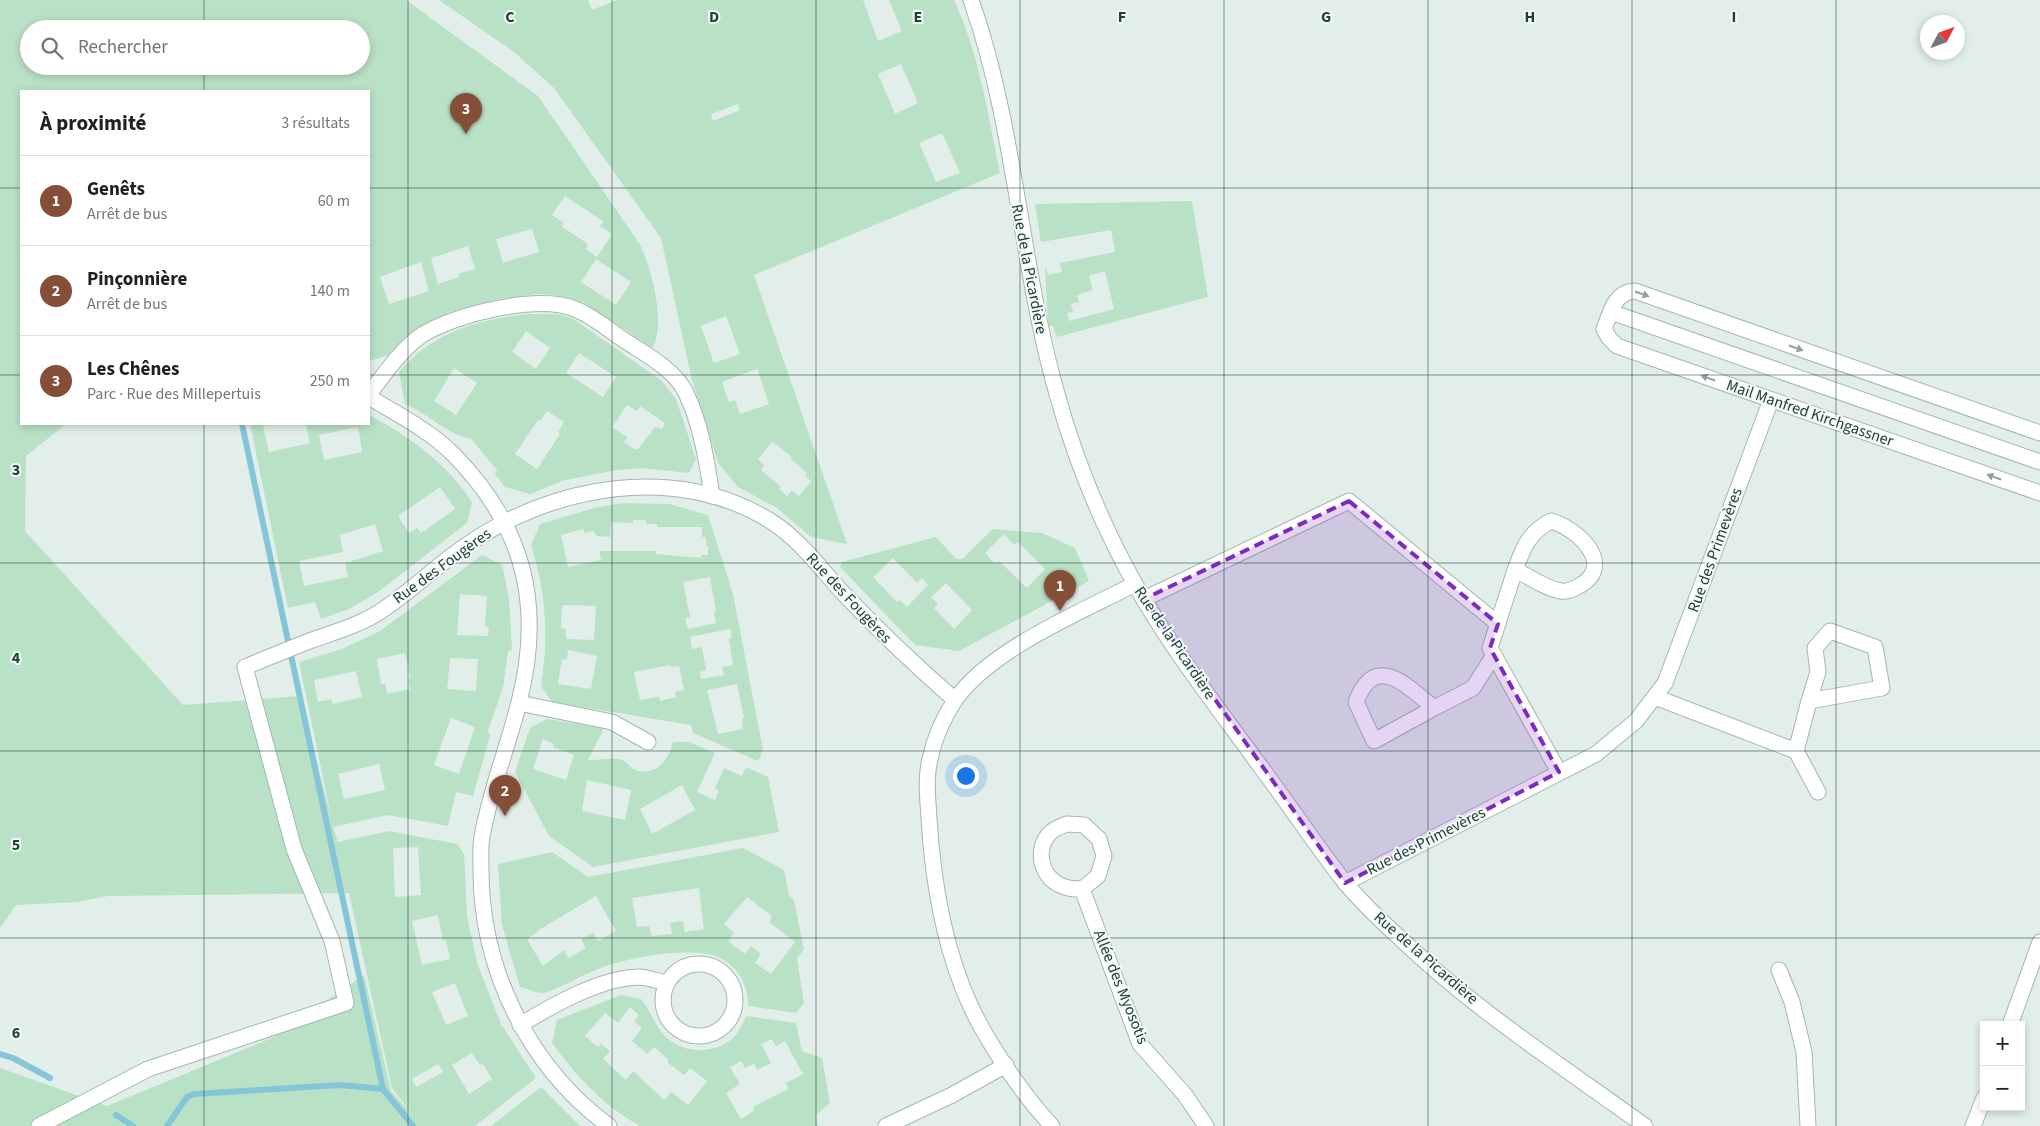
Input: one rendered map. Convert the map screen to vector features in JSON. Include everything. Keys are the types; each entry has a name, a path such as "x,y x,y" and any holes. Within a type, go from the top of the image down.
{"street":[{"name":"Rue de la Picardière","path":"971,0 987,45 1042,340 1058,397 1078,457 1103,519 1135,584 1172,644 1346,883 1403,941 1460,990 1507,1027 1645,1126"},
{"name":"Mail Manfred Kirchgassner","path":"2040,433 1635,291 1624,291 1617,297 1604,329 1617,346 2040,493"},
{"path":"370,395 396,360 421,336 450,322 487,310 527,305 554,304 576,309 648,356 674,376 686,392 707,464 712,496"},
{"name":"Mail Manfred Kirchgassner","path":"1611,312 2040,462"},
{"path":"370,397 424,431 452,453 486,493 505,521 522,566 530,609 530,648 519,703 498,770 482,838 481,881 484,919 493,958 520,1025 564,1083 580,1101 609,1126"},
{"name":"Rue des Primevères","path":"1346,883 1596,754 1636,721 1665,683 1771,400"},
{"name":"Rue des Fougères","path":"39,1126 148,1069 346,1003 332,942 294,849 245,666 352,626 381,612 464,547 505,521 578,496 613,489 646,486 680,488 738,504 773,523 809,555 906,658 955,700"},
{"path":"1144,599 1349,501 1498,624"},
{"path":"1515,570 1558,590 1566,591 1588,580 1594,570 1594,558 1584,540 1563,524 1551,521 1539,527 1524,543 1515,570 1490,648 1559,772"},
{"path":"1052,1126 1006,1065 971,1007 953,957 938,894 931,846 927,782 930,759 940,730 955,700 979,673 1019,645 1135,584"},
{"path":"1796,751 1809,701 1818,672 1815,648 1830,631 1875,648 1882,688 1809,701"},
{"path":"1434,708 1395,677 1384,674 1371,678 1361,687 1356,702 1374,741 1473,688 1494,655"},
{"path":"1655,697 1796,751 1818,792"},
{"path":"519,703 612,722 648,742"},
{"path":"1067,824 1084,825 1099,839 1104,856 1098,876 1082,889 1069,889 1058,885 1047,875 1042,865 1042,845 1050,832 1067,824"},
{"name":"Allée des Myosotis","path":"1082,889 1140,1044 1185,1095 1206,1126"},
{"path":"2011,1021 2040,942"},
{"path":"700,963 720,969 733,985 736,1006 727,1025 709,1037 688,1036 670,1024 662,1004 666,983 680,968 693,964 700,963"},
{"path":"1779,970 1792,1002 1804,1052 1808,1126"},
{"path":"520,1025 551,1007 614,980 641,977 666,983"},
{"path":"886,1126 952,1095 1006,1065"},
{"path":"1974,1126 1980,1109"}],"highlighted area":[{"path":"1349,501 1498,624 1490,648 1559,772 1345,883 1144,599"}],"green space":[{"path":"0,0 406,0 538,96 644,253 656,296 658,311 658,326 652,348 583,302 561,296 537,294 499,299 450,312 412,332 389,355 370,361 370,90 20,90 20,425 65,425 26,456 25,531 183,705 300,696 332,821 299,662 342,649 380,631 482,555 502,565 509,598 512,649 508,652 503,687 488,731 490,736 473,796 456,792 448,826 388,815 333,827 338,842 389,831 457,844 464,854 467,916 477,963 501,1024 536,1078 475,1126 0,1126 0,1068 107,1106 274,1037 364,975 391,1091 412,1114 392,1088 349,893 108,896 77,902 16,905 0,928","holes":["565,196 603,221 600,226 612,234 597,257 586,249 588,244 561,226 563,222 552,215","532,229 539,252 503,263 496,239","468,246 475,269 458,274 459,277 438,284 431,258","596,259 631,282 616,305 581,282","421,262 429,291 389,304 380,277","460,594 487,596 485,626 489,627 488,636 457,635","405,653 410,678 408,679 410,689 387,694 385,684 381,684 377,659","450,658 478,659 476,691 447,689","356,671 362,697 333,704 331,699 318,702 314,680","451,718 475,727 459,774 434,765","379,764 385,790 344,799 338,774","418,847 421,895 395,897 393,848","438,915 443,941 446,940 450,959 422,965 412,921","455,983 468,1016 446,1025 432,992","472,1053 480,1065 483,1064 492,1079 469,1094 452,1065","438,1064 443,1072 416,1087 412,1079"]},
{"path":"439,0 588,0 592,10 617,0 863,0 878,41 902,31 889,0 954,0 963,20 976,63 1000,173 754,275 847,544 811,537 777,508 738,487 718,463 692,380 661,238 554,88 514,52","holes":["901,64 918,103 895,114 878,74","738,104 740,110 713,121 711,114","942,133 960,173 936,182 919,143","726,316 740,354 714,363 701,326","757,369 769,404 740,414 735,400 729,402 722,382","772,442 791,456 790,458 807,473 805,476 811,481 799,496 792,491 787,496 779,489 780,486 761,470 764,465 758,459"]},
{"path":"1192,201 1208,297 1057,337 1053,326 1048,326 1045,266 1048,275 1062,272 1060,263 1115,252 1111,230 1041,242 1035,204","holes":["1105,271 1114,309 1069,321 1067,313 1073,312 1071,304 1079,302 1077,295 1093,290 1089,276"]},
{"path":"529,314 557,314 572,318 662,381 676,399 696,459 689,473 642,468 617,470 565,480 530,494 505,487 495,474 497,470 471,439 454,433 405,404 399,372 427,346 442,337 475,324","holes":["526,331 550,348 536,369 512,352","579,353 616,377 603,397 566,373","454,368 477,383 456,415 434,401","627,405 637,411 640,406 665,423 662,429 655,427 638,449 634,449 624,442 627,437 612,427","547,411 564,422 558,432 560,434 537,469 515,454 538,420 540,421"]},
{"path":"370,416 399,432 439,463 472,502 467,523 378,592 349,609 321,619 315,602 288,608 250,425 267,425 263,426 269,452 310,443 306,425 370,425","holes":["358,427 362,452 324,460 319,435","440,487 455,509 421,533 417,528 409,533 398,516","375,524 383,551 345,563 348,577 304,586 299,561 343,552 340,535"]},
{"path":"623,503 669,504 708,515 733,594 763,750 758,761 693,733 691,725 552,702 541,686 545,650 545,615 540,580 531,545 540,524 594,508","holes":["633,520 646,520 646,524 657,524 657,527 702,527 702,537 706,537 708,555 701,555 701,558 656,554 656,551 599,551 601,560 568,567 561,535 583,529 585,533 594,531 596,536 610,537 611,522 633,523","710,577 716,611 714,612 716,623 688,629 685,618 690,617 683,582","562,605 596,606 594,640 566,639 566,629 561,628","730,629 732,638 729,639 733,665 722,667 724,675 701,679 700,672 706,670 702,647 692,649 690,637","568,650 597,656 591,689 558,684 562,659 567,660","670,665 671,667 679,666 684,690 675,692 676,697 660,701 659,697 640,700 634,672","737,684 744,718 742,719 743,729 718,734 707,690"]},
{"path":"993,529 1042,533 1075,548 1089,581 959,651 915,645 840,567 842,562 936,537 956,559 962,559","holes":["1004,534 1014,545 1018,542 1045,569 1027,588 999,561 995,564 985,553","893,558 917,583 922,578 928,585 907,607 900,600 897,602 873,577","946,583 972,610 954,629 934,608 938,604 931,597"]},
{"path":"547,719 604,728 588,760 619,759 623,760 633,769 642,772 655,769 665,761 673,742 689,742 715,753 697,792 715,800 719,791 715,788 724,768 742,776 746,767 768,777 779,832 593,867 549,836 515,772 530,728","holes":["543,739 554,744 553,747 574,755 566,780 533,769","587,780 631,790 625,820 582,811","682,785 695,810 652,834 640,809"]},
{"path":"743,848 784,870 789,895 794,901 804,949 797,959 804,1003 796,1013 748,1006 746,988 731,965 716,956 695,953 667,954 623,961 598,969 542,993 520,987 502,925 498,864 552,852 588,877","holes":["699,888 704,929 685,932 683,921 670,923 672,934 652,936 649,926 637,927 632,898","596,896 616,931 598,941 593,933 581,939 586,948 569,958 564,950 543,966 527,939 537,931","747,897 772,916 769,922 795,942 771,974 755,963 761,954 751,946 745,954 728,941 734,933 724,924"]},
{"path":"621,995 641,999 659,1029 667,1038 682,1047 699,1050 717,1047 732,1039 746,1016 796,1023 802,1051 822,1058 830,1103 816,1115 818,1126 640,1126 603,1100 561,1056 552,1043 557,1020","holes":["630,1007 639,1015 634,1021 642,1028 632,1041 647,1054 654,1047 669,1060 667,1062 684,1075 690,1068 707,1081 688,1105 671,1092 664,1100 633,1071 626,1080 603,1059 610,1051 601,1044 598,1047 585,1036 605,1013 618,1023","772,1039 776,1046 785,1041 803,1074 786,1083 788,1089 753,1107 754,1111 741,1119 726,1093 740,1084 730,1067 741,1061 745,1068 754,1064 757,1070 771,1063 761,1044"]},
{"path":"541,1087 580,1126 491,1126"}],"waterway":[{"path":"242,425 383,1089 413,1126"},
{"path":"0,1054 13,1058 50,1078"},
{"path":"167,1126 187,1097 194,1094 341,1085 383,1089"},
{"path":"116,1115 133,1126"}],"place":[{"name":"Les Chênes","path":"466,134"},
{"name":"Genêts","path":"1060,611"},
{"name":"Pinçonnière","path":"505,816"}]}
